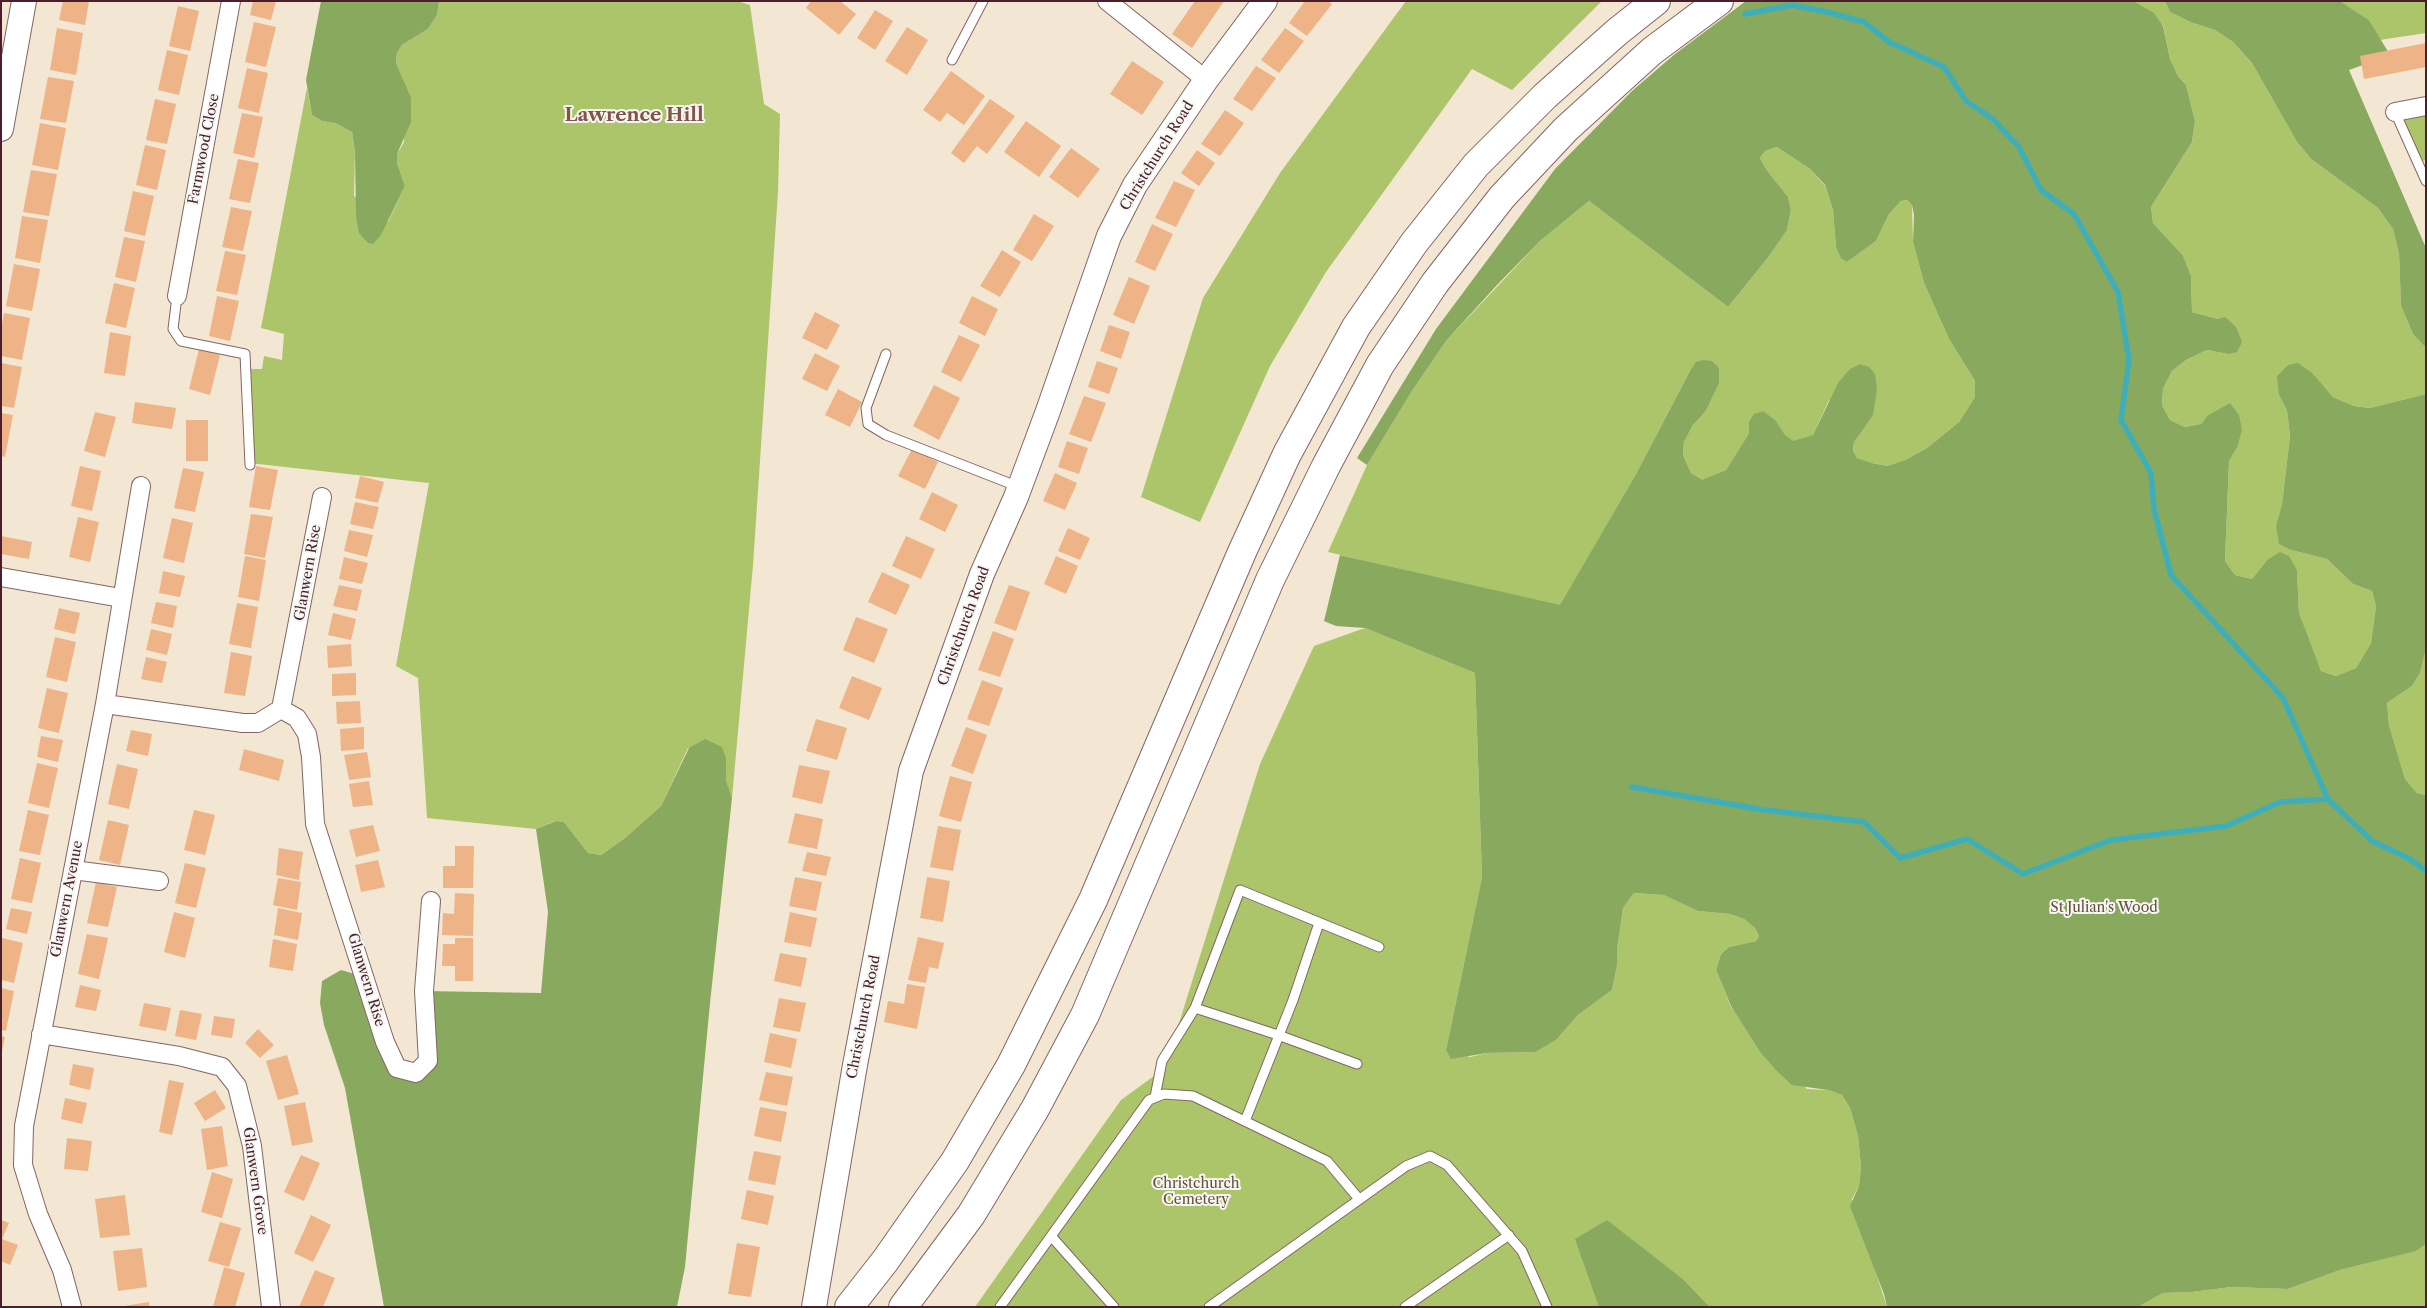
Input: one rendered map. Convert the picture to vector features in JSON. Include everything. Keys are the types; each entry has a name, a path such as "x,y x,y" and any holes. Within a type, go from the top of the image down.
{"highway":[{"path":"849,1307 885,1261 955,1162 1011,1065 1093,900 1238,561 1287,454 1356,327 1414,243 1476,165 1545,96 1617,32 1656,1"},
{"path":"903,1307 971,1215 1035,1110 1086,1015 1270,580 1326,466 1380,365 1435,283 1502,197 1566,129 1652,51 1719,1"}],"street":[{"path":"1,129 24,1"},
{"name":"Farmwood Close","path":"177,296 231,1"},
{"path":"1107,1 1206,80"},
{"name":"Christchurch Road","path":"814,1307 828,1215 874,959 912,771 982,574 1020,487 1109,236 1135,185 1206,80 1265,1"},
{"path":"2395,112 2426,106"},
{"name":"Glanwern Avenue","path":"72,1307 62,1270 38,1214 23,1164 24,1126 105,704 141,486"},
{"name":"Glanwern Rise","path":"322,496 282,709 297,718 307,734 311,757 315,824 385,1042 397,1068 416,1073 428,1061 424,991 430,901"},
{"path":"1,577 121,598"},
{"path":"105,704 243,723 258,723 282,709"},
{"path":"73,870 159,882"},
{"name":"Glanwern Grove","path":"41,1034 179,1056 222,1067 237,1086 252,1146 271,1307"}],"lane":[{"path":"952,60 983,1"},
{"path":"2395,112 2426,181"},
{"path":"177,296 173,329 181,341 245,354 250,465"},
{"path":"886,354 866,408 868,424 886,435 1020,487"},
{"path":"1155,1097 1162,1061 1195,1008 1240,890 1379,947"},
{"path":"1245,1121 1319,922"},
{"path":"1195,1008 1278,1035 1357,1064"},
{"path":"1000,1307 1149,1100 1164,1094 1193,1096 1326,1161 1359,1199"},
{"path":"1209,1307 1406,1166 1430,1156 1447,1165 1522,1251 1547,1307"},
{"path":"1405,1307 1508,1234"},
{"path":"1051,1236 1114,1307"}],"green space":[{"path":"321,1 439,1 437,15 428,29 402,45 397,53 396,63 411,98 411,122 397,154 397,163 405,186 381,235 373,244 368,243 359,233 356,217 355,152 352,132 335,123 322,121 312,115 306,80"},
{"path":"439,1 737,1 750,5 764,104 780,114 778,192 753,565 732,798 726,780 726,758 688,748 661,806 625,838 601,855 588,853 564,822 555,821 536,829 427,818 418,678 396,666 429,483 249,463 245,369 262,369 264,356 282,360 284,334 261,328 307,88 312,115 322,121 335,123 352,132 355,152 354,196 388,222 405,186 397,163 397,154 404,142 403,80 396,63 397,53 402,45 428,29 437,15"},
{"path":"1406,1 1602,1 1512,90 1472,69 1326,272 1270,366 1200,522 1141,497 1203,298 1280,173"},
{"name":"St Julian's Wood","path":"1746,1 2133,1 2154,13 2163,26 2170,59 2178,76 2186,85 2195,121 2192,142 2151,207 2153,223 2183,256 2191,276 2192,312 2218,319 2225,317 2236,327 2242,342 2237,352 2228,354 2207,350 2186,360 2172,371 2163,389 2162,405 2170,420 2185,427 2201,424 2207,416 2230,403 2239,415 2242,430 2237,448 2229,461 2225,561 2235,575 2252,579 2267,560 2280,552 2289,556 2297,570 2299,613 2321,671 2336,676 2356,668 2371,643 2376,606 2372,591 2353,584 2327,559 2291,550 2279,544 2276,525 2282,504 2290,436 2287,411 2279,395 2277,376 2288,365 2298,363 2312,373 2333,397 2354,406 2370,408 2426,394 2426,649 2420,673 2412,686 2387,703 2389,725 2405,779 2417,793 2426,795 2426,1244 2416,1251 2340,1270 2288,1289 2232,1287 2192,1292 2163,1293 2138,1307 1887,1307 1884,1294 1850,1206 1859,1186 1861,1166 1858,1136 1850,1108 1842,1095 1828,1090 1792,1085 1777,1071 1761,1053 1731,1006 1716,970 1721,954 1729,947 1756,941 1759,936 1755,928 1744,919 1730,914 1698,911 1664,895 1634,893 1623,908 1617,950 1617,966 1612,990 1578,1015 1556,1040 1536,1052 1487,1053 1451,1059 1446,1050 1482,877 1475,673 1365,628 1336,626 1324,621 1340,555 1560,605 1636,474 1696,362 1703,360 1712,361 1719,368 1719,383 1705,412 1693,425 1684,442 1683,455 1691,473 1702,480 1726,470 1749,433 1749,422 1754,414 1763,411 1775,420 1785,435 1793,441 1813,435 1838,383 1850,369 1860,364 1869,367 1875,374 1877,389 1873,415 1854,442 1853,451 1857,458 1872,463 1887,466 1905,460 1927,448 1959,422 1975,397 1975,381 1949,339 1924,283 1913,242 1914,215 1912,205 1907,200 1901,201 1889,214 1876,241 1847,262 1841,258 1836,247 1833,210 1825,185 1810,169 1777,147 1765,151 1760,158 1766,169 1788,197 1791,210 1787,230 1770,255 1728,307 1589,201 1540,241 1446,341 1412,391 1367,465 1357,458 1436,329 1555,169 1632,91 1675,54"},
{"path":"2133,1 2165,1 2170,12 2190,22 2215,30 2233,42 2252,63 2297,142 2311,159 2378,208 2393,229 2399,254 2401,306 2413,334 2426,348 2426,394 2370,408 2354,406 2333,397 2323,386 2279,395 2287,411 2290,436 2282,504 2276,525 2291,550 2327,559 2353,584 2372,591 2376,606 2371,643 2356,668 2336,676 2321,671 2305,632 2299,613 2297,570 2267,560 2252,579 2235,575 2225,561 2229,461 2237,448 2207,416 2201,424 2185,427 2170,420 2162,405 2163,389 2172,371 2186,360 2207,350 2228,354 2218,319 2192,312 2191,276 2183,257 2153,223 2151,207 2192,142 2195,121 2186,85 2178,76 2170,59 2163,25"},
{"path":"2165,1 2340,1 2369,20 2390,55 2349,70 2426,248 2426,348 2413,334 2401,306 2399,254 2393,229 2378,208 2311,159 2297,142 2252,63 2233,42 2215,30 2190,22 2170,12"},
{"path":"2340,1 2426,1 2426,33 2380,40 2369,20"},
{"path":"2426,106 2426,160 2417,162 2395,112"},
{"path":"1777,147 1810,169 1825,186 1833,210 1836,247 1847,262 1876,241 1889,214 1901,201 1907,200 1912,205 1913,242 1924,283 1949,339 1975,381 1975,397 1959,422 1927,448 1905,460 1887,466 1857,458 1853,452 1854,442 1861,431 1829,400 1813,435 1793,442 1785,436 1774,420 1749,422 1749,433 1726,470 1702,481 1691,473 1683,455 1684,442 1693,425 1705,412 1690,371 1636,474 1560,606 1328,552 1367,465 1412,391 1446,341 1540,241 1589,201 1728,307 1770,255 1787,230 1791,210 1788,197 1766,169 1760,158 1765,151"},
{"name":"Christchurch Cemetery","path":"1365,628 1475,673 1482,877 1446,1050 1470,1057 1487,1053 1536,1052 1556,1040 1578,1015 1612,990 1617,966 1617,950 1623,908 1634,893 1665,895 1698,911 1730,914 1744,919 1755,928 1759,936 1756,941 1729,947 1721,954 1716,970 1731,1007 1807,1089 1828,1090 1842,1095 1850,1108 1858,1136 1861,1166 1859,1186 1852,1199 1887,1307 1710,1307 1683,1279 1607,1221 1597,1300 1599,1307 975,1307 1121,1100 1165,1068 1260,764 1314,646"},
{"path":"2426,649 2426,795 2417,793 2405,779 2389,725 2387,703 2412,686 2420,673"},
{"path":"705,739 722,747 726,758 726,780 732,798 685,1267 677,1307 384,1307 345,1088 324,1025 320,1003 322,981 341,970 365,977 397,1068 428,1061 424,991 541,993 548,912 536,829 556,821 564,822 588,853 601,855 625,838 661,806 689,748"},
{"path":"1607,1220 1683,1279 1710,1307 1599,1307 1575,1239"},
{"path":"2426,1244 2426,1307 2138,1307 2163,1293 2192,1292 2232,1287 2288,1289 2340,1270 2415,1251"}],"building":[{"path":"63,1 89,1 85,25 59,20"},
{"path":"253,1 276,1 271,20 250,15"},
{"path":"811,1 840,1 856,14 839,35 806,8"},
{"path":"1195,1 1224,1 1192,48 1172,34"},
{"path":"1305,1 1328,1 1332,4 1307,36 1289,23"},
{"path":"178,6 199,11 190,51 169,46"},
{"path":"875,10 893,21 875,50 857,38"},
{"path":"254,22 276,27 266,67 245,62"},
{"path":"907,27 928,40 907,75 885,61"},
{"path":"57,28 83,33 76,75 50,70"},
{"path":"1285,28 1304,41 1279,73 1261,60"},
{"path":"2426,43 2426,67 2364,79 2360,56"},
{"path":"167,50 188,55 179,95 158,90"},
{"path":"1132,61 1164,82 1142,115 1110,94"},
{"path":"1256,66 1276,78 1252,111 1233,99"},
{"path":"247,68 268,73 259,113 238,108"},
{"path":"951,71 985,96 964,125 947,113 940,122 923,110"},
{"path":"48,77 74,81 66,123 40,119"},
{"path":"155,99 176,104 167,144 146,140"},
{"path":"990,99 1015,116 987,154 977,146 964,163 951,153"},
{"path":"1225,110 1244,123 1220,156 1201,144"},
{"path":"242,113 263,117 254,158 233,153"},
{"path":"1026,121 1061,146 1039,177 1004,152"},
{"path":"40,123 66,128 58,170 32,165"},
{"path":"145,145 166,150 157,190 136,185"},
{"path":"1071,148 1100,169 1078,198 1049,177"},
{"path":"1197,150 1215,163 1199,186 1181,173"},
{"path":"238,159 259,163 250,203 229,199"},
{"path":"31,170 57,174 49,216 23,212"},
{"path":"1174,181 1195,190 1176,227 1155,218"},
{"path":"133,191 154,196 145,236 124,231"},
{"path":"231,207 252,211 243,251 222,247"},
{"path":"1034,214 1054,226 1032,261 1013,250"},
{"path":"22,216 48,220 40,263 15,258"},
{"path":"1152,224 1173,234 1155,271 1135,262"},
{"path":"124,237 145,241 136,282 115,277"},
{"path":"1002,250 1021,262 1000,297 980,286"},
{"path":"225,251 246,255 237,295 216,291"},
{"path":"14,264 40,269 32,311 6,306"},
{"path":"1129,277 1150,286 1134,324 1113,315"},
{"path":"114,283 135,288 126,328 105,323"},
{"path":"217,296 239,301 230,341 209,336"},
{"path":"972,296 998,309 985,336 959,323"},
{"path":"815,312 840,325 827,350 802,338"},
{"path":"4,313 30,318 22,360 1,356 1,330"},
{"path":"1109,325 1130,332 1121,359 1100,351"},
{"path":"110,332 131,336 125,376 104,373"},
{"path":"959,335 980,345 961,382 941,372"},
{"path":"199,349 220,355 210,395 189,389"},
{"path":"815,353 840,366 827,391 802,379"},
{"path":"1097,361 1118,368 1109,394 1088,387"},
{"path":"1,363 22,367 14,408 1,406"},
{"path":"934,385 960,398 939,440 913,426"},
{"path":"838,389 862,402 850,427 825,415"},
{"path":"1084,396 1106,403 1091,442 1069,434"},
{"path":"135,402 176,408 172,429 132,423"},
{"path":"95,412 116,417 105,457 84,451"},
{"path":"1,413 13,415 5,457 1,456"},
{"path":"186,420 208,420 208,461 186,461"},
{"path":"1067,441 1088,448 1079,474 1058,467"},
{"path":"912,449 938,462 925,489 898,476"},
{"path":"80,466 101,471 92,511 71,506"},
{"path":"256,466 278,470 270,510 249,507"},
{"path":"183,468 204,472 195,512 174,508"},
{"path":"1055,473 1077,483 1065,510 1043,501"},
{"path":"360,476 384,482 378,503 355,498"},
{"path":"932,492 958,505 945,532 919,519"},
{"path":"355,502 379,507 373,529 350,524"},
{"path":"251,514 273,517 265,558 244,554"},
{"path":"78,517 99,522 90,562 69,557"},
{"path":"172,518 193,523 184,563 163,558"},
{"path":"1068,528 1090,538 1080,560 1058,551"},
{"path":"349,530 373,535 367,557 344,551"},
{"path":"1,536 32,542 29,559 1,554"},
{"path":"906,536 935,549 921,579 892,566"},
{"path":"245,556 266,560 259,601 238,597"},
{"path":"1056,556 1078,566 1066,594 1044,584"},
{"path":"344,557 368,563 362,584 339,579"},
{"path":"163,571 185,576 180,597 159,593"},
{"path":"882,572 910,585 896,615 868,602"},
{"path":"339,585 362,590 357,611 333,606"},
{"path":"1009,585 1030,592 1016,631 994,623"},
{"path":"156,602 177,606 173,628 151,623"},
{"path":"237,603 258,607 251,648 229,644"},
{"path":"59,608 80,613 75,634 54,629"},
{"path":"333,613 356,619 351,640 328,635"},
{"path":"856,617 888,629 874,663 843,650"},
{"path":"151,629 172,634 167,655 146,650"},
{"path":"993,631 1014,639 1000,677 978,670"},
{"path":"55,637 76,642 67,682 46,677"},
{"path":"351,644 352,666 328,668 327,646"},
{"path":"231,652 252,656 245,696 224,693"},
{"path":"146,657 167,662 162,683 141,679"},
{"path":"356,673 356,695 332,696 332,674"},
{"path":"852,676 882,688 869,720 839,708"},
{"path":"982,680 1003,688 989,726 967,719"},
{"path":"47,688 68,693 59,733 38,728"},
{"path":"360,701 361,723 337,724 336,702"},
{"path":"816,719 847,728 837,760 806,751"},
{"path":"364,727 364,749 341,751 340,729"},
{"path":"966,727 987,735 973,774 951,766"},
{"path":"131,730 152,734 148,756 126,751"},
{"path":"41,736 63,740 58,762 37,757"},
{"path":"244,749 284,760 279,781 239,770"},
{"path":"367,752 371,777 349,780 344,755"},
{"path":"37,763 58,768 49,808 28,803"},
{"path":"117,764 138,769 129,809 108,804"},
{"path":"799,765 830,771 822,804 792,797"},
{"path":"950,776 972,782 961,822 939,816"},
{"path":"369,781 373,805 353,807 349,784"},
{"path":"28,810 49,815 40,855 19,851"},
{"path":"194,810 215,815 205,855 184,850"},
{"path":"795,813 823,819 817,849 788,843"},
{"path":"108,820 129,825 120,865 99,860"},
{"path":"373,825 380,851 356,857 349,830"},
{"path":"938,826 961,830 953,871 930,867"},
{"path":"455,846 474,846 473,888 443,888 443,866 455,866"},
{"path":"279,848 303,852 299,880 276,875"},
{"path":"807,852 831,857 826,876 802,871"},
{"path":"20,858 41,863 32,903 11,899"},
{"path":"378,860 385,887 361,892 355,865"},
{"path":"185,863 206,868 196,908 175,903"},
{"path":"795,877 822,882 816,911 789,906"},
{"path":"927,877 950,881 943,922 920,918"},
{"path":"278,878 301,882 297,910 273,905"},
{"path":"96,882 117,887 108,927 87,923"},
{"path":"455,893 474,894 473,936 442,935 443,913 454,914"},
{"path":"11,908 32,912 27,934 6,929"},
{"path":"278,908 302,913 298,940 274,935"},
{"path":"174,912 195,918 185,958 164,952"},
{"path":"790,912 817,918 811,947 784,942"},
{"path":"87,934 108,938 99,979 78,974"},
{"path":"918,937 944,943 938,969 929,967 926,983 908,980"},
{"path":"2,938 23,943 14,983 1,980"},
{"path":"455,938 473,938 473,981 455,981 455,966 442,966 443,944 455,944"},
{"path":"273,939 297,944 293,971 269,967"},
{"path":"780,953 807,958 801,987 774,981"},
{"path":"907,984 925,987 917,1029 884,1022 888,1001 904,1004"},
{"path":"80,985 101,990 96,1011 75,1007"},
{"path":"1,988 14,991 6,1031 1,1030"},
{"path":"779,998 806,1003 800,1032 773,1027"},
{"path":"144,1003 171,1008 166,1031 139,1026"},
{"path":"180,1010 202,1014 196,1040 175,1036"},
{"path":"214,1016 235,1019 232,1038 211,1035"},
{"path":"258,1029 274,1045 260,1058 245,1043"},
{"path":"770,1033 797,1039 791,1068 764,1062"},
{"path":"1,1036 5,1037 2,1051 1,1051"},
{"path":"287,1055 299,1094 278,1100 266,1061"},
{"path":"73,1064 94,1068 90,1090 69,1085"},
{"path":"766,1072 793,1077 787,1106 759,1100"},
{"path":"169,1080 184,1083 172,1135 159,1132"},
{"path":"215,1090 226,1108 205,1121 194,1103"},
{"path":"65,1098 87,1103 82,1124 61,1119"},
{"path":"305,1102 313,1142 292,1146 284,1106"},
{"path":"760,1107 787,1112 781,1142 754,1136"},
{"path":"222,1126 228,1166 207,1170 201,1129"},
{"path":"67,1138 92,1141 88,1171 64,1169"},
{"path":"754,1151 781,1156 775,1185 748,1180"},
{"path":"301,1155 320,1163 304,1201 284,1192"},
{"path":"212,1172 233,1179 222,1218 201,1212"},
{"path":"747,1190 774,1196 768,1225 741,1219"},
{"path":"125,1195 130,1235 100,1238 95,1199"},
{"path":"311,1215 331,1225 313,1262 294,1253"},
{"path":"1,1220 9,1223 2,1239 18,1245 10,1265 1,1261"},
{"path":"220,1222 241,1228 229,1267 208,1261"},
{"path":"737,1243 760,1247 751,1297 728,1294"},
{"path":"142,1248 147,1287 118,1291 113,1251"},
{"path":"224,1267 245,1273 235,1307 213,1307"},
{"path":"315,1270 335,1278 323,1307 299,1307"},
{"path":"149,1302 149,1307 124,1307 124,1306"}],"waterway":[{"path":"1745,14 1792,5 1827,12 1864,22 1889,42 1944,67 1966,101 1993,119 2019,147 2041,190 2074,214 2118,292 2129,360 2121,420 2151,473 2154,509 2171,575 2283,698 2328,799"},
{"path":"1632,787 1758,809 1864,822 1900,858 1967,839 2023,874 2111,840 2226,826 2280,802 2328,799 2372,841 2410,859 2426,871"}],"district":[{"name":"Lawrence Hill","path":"634,116"}]}
